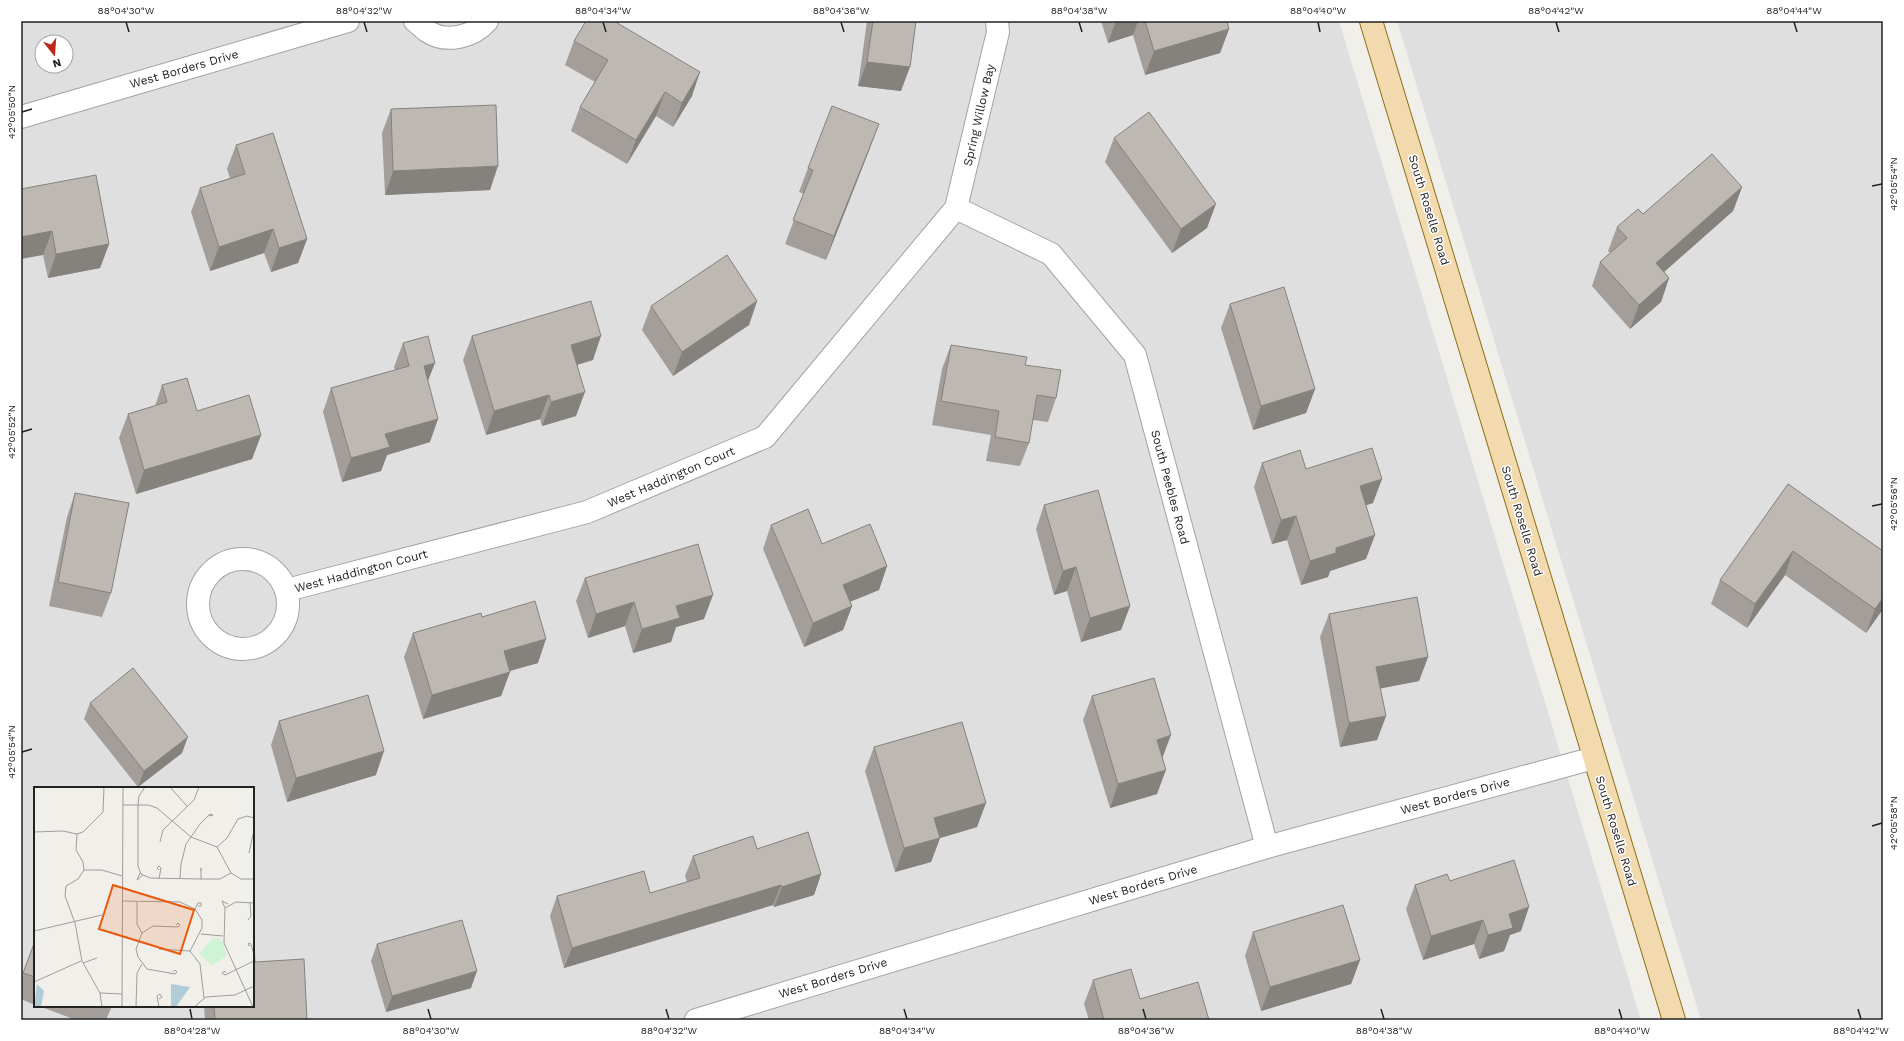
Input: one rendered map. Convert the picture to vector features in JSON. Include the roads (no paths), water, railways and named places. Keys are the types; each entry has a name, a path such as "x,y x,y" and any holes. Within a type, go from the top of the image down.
{"main road":[{"name":"South Roselle Road","path":"1371,21 1674,1020"}],"street":[{"name":"West Borders Drive","path":"21,117 348,21"},
{"path":"415,21 428,32 446,38 465,36 481,28 487,21"},
{"name":"Spring Willow Bay","path":"956,208 998,32 997,21"},
{"name":"West Haddington Court","path":"287,590 587,512 765,437 956,208"},
{"name":"South Peebles Road","path":"956,208 1051,254 1135,355 1267,847"},
{"name":"West Haddington Court","path":"248,559 264,563 279,574 287,590 289,608 284,625 273,639 258,648 240,650 223,645 208,634 200,618 198,600 203,583 214,569 230,561 248,559"},
{"name":"West Borders Drive","path":"696,1020 1267,847 1594,758"}]}
